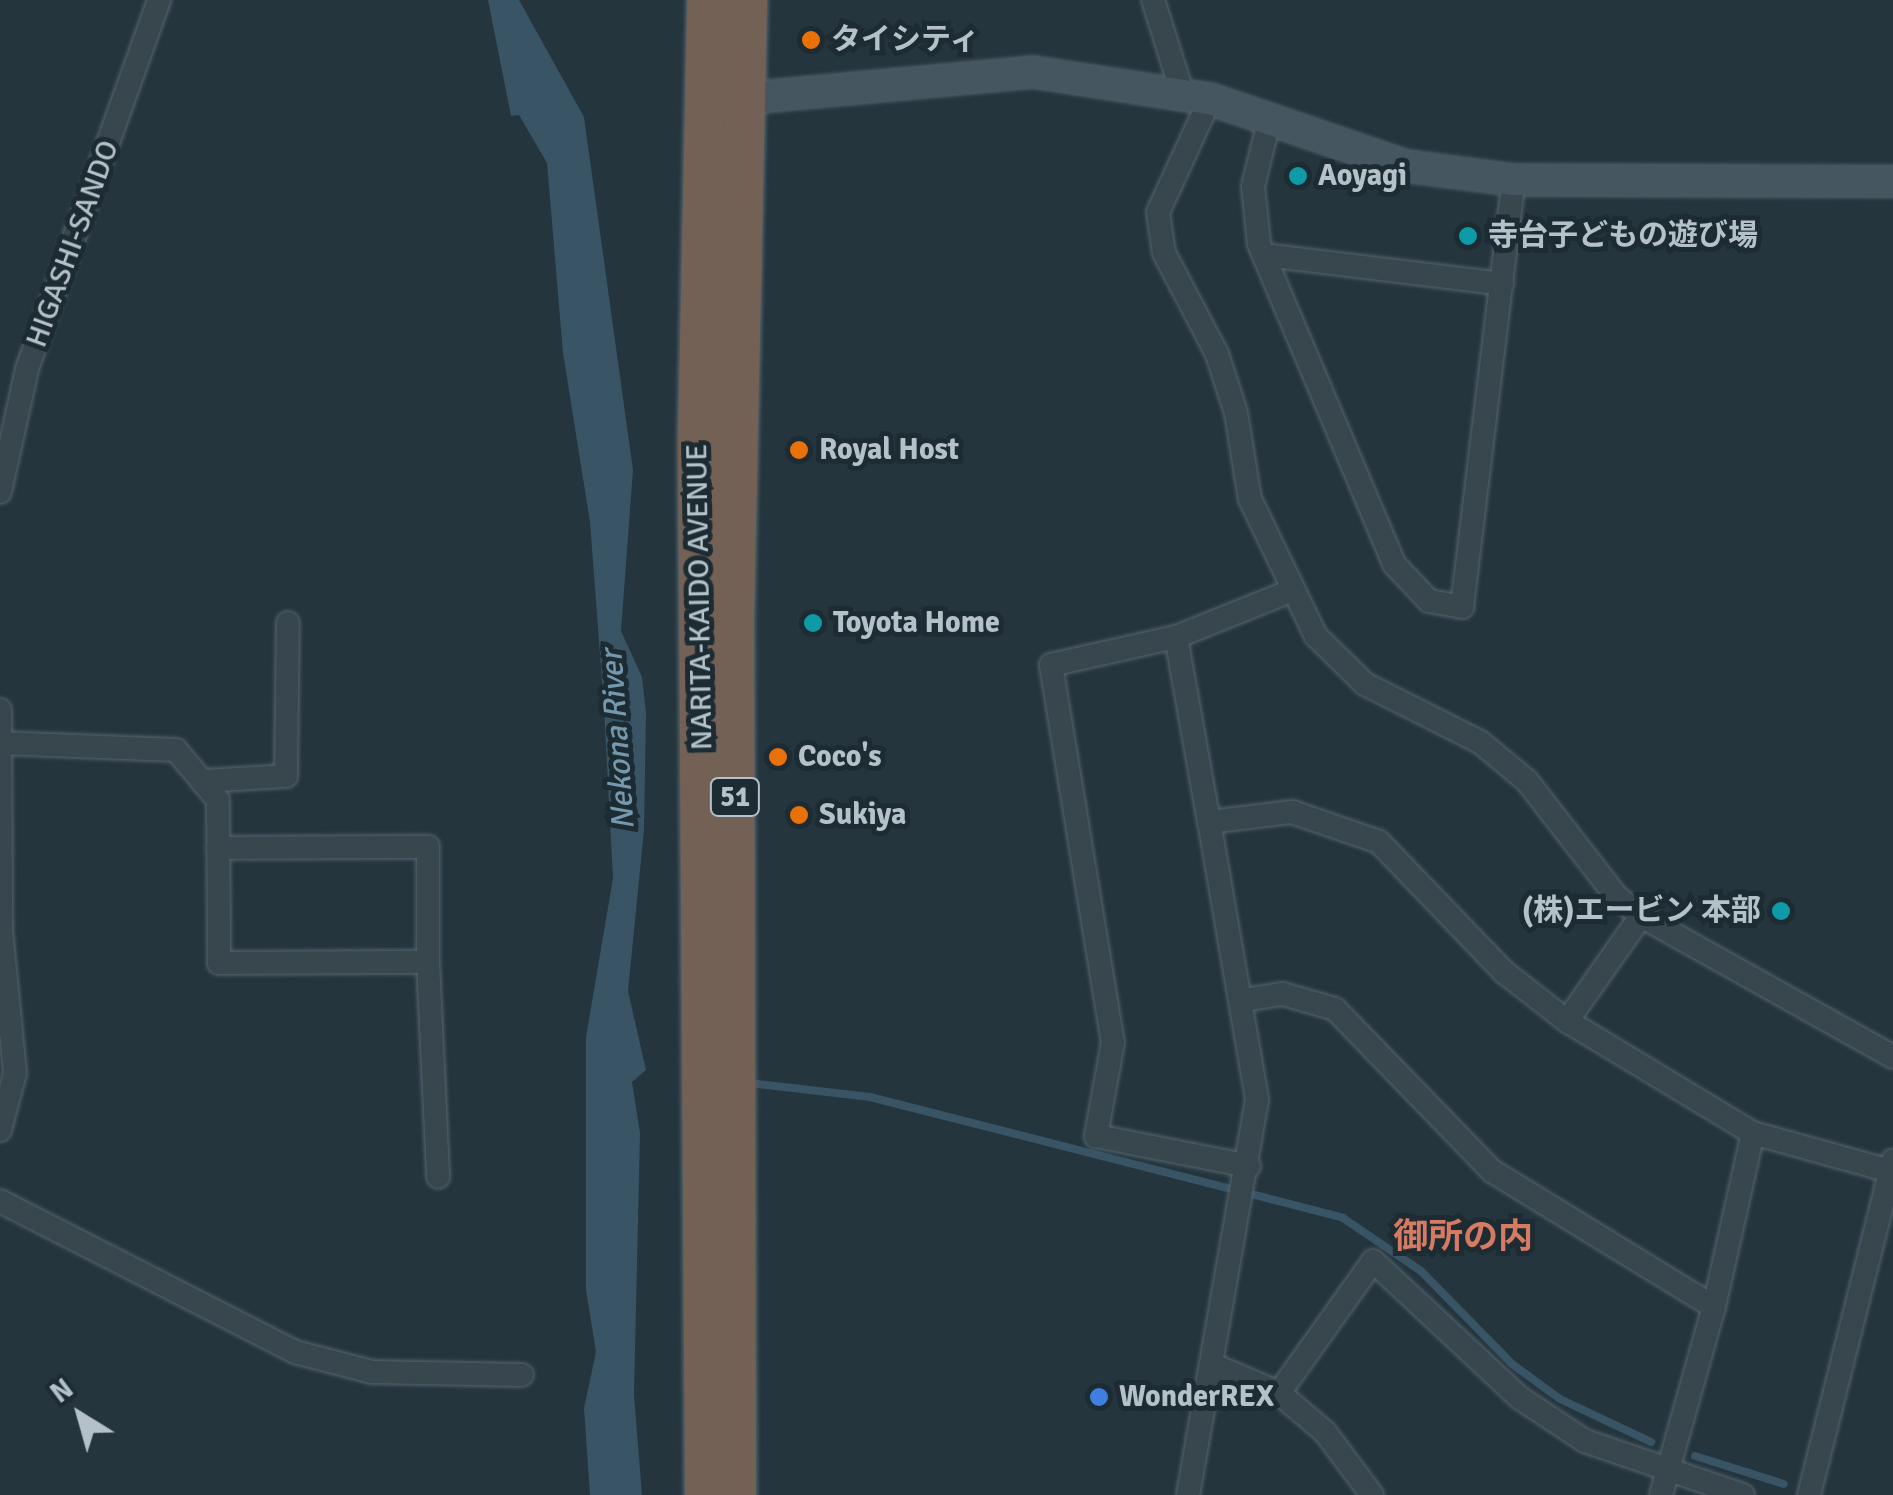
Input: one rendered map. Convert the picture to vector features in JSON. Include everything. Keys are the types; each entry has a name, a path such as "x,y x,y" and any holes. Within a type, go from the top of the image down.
{"highway":[{"name":"NARITA-KAIDO AVENUE","path":"705,1495 698,442 708,0"},
{"name":"NARITA-KAIDO AVENUE","path":"736,1495 734,617 747,0"}],"street":[{"name":"HIGASHI-SANDO","path":"0,492 27,369 159,0"},
{"path":"1152,0 1196,97 1158,212 1164,253 1217,354 1236,414 1250,500 1331,658 1412,713 1480,742 1544,800 1617,897 1641,916 1893,1057"},
{"path":"704,100 745,100 1032,72 1196,97 1406,166 1514,180 1893,180"},
{"path":"1269,121 1253,186 1264,255 1394,564 1429,600 1462,607 1514,180"},
{"path":"1264,255 1502,284"},
{"path":"1248,1170 1096,1136 1111,1026 1051,665 1176,638 1293,590"},
{"path":"202,781 286,776 288,624"},
{"path":"1176,638 1244,1000 1258,1099 1188,1495"},
{"path":"0,710 1,930 14,1073 0,1130"},
{"path":"0,743 176,750 218,800 218,964 428,962"},
{"path":"1209,822 1292,812 1379,842 1504,972 1567,1021 1753,1133 1891,1166 1808,1495"},
{"path":"218,848 428,847 428,962 438,1177"},
{"path":"1567,1021 1641,916"},
{"path":"1244,1000 1283,994 1335,1009 1492,1171 1714,1306"},
{"path":"1661,1495 1714,1306 1753,1133"},
{"path":"0,1200 296,1352 372,1372 522,1375"},
{"path":"1279,1392 1373,1260 1520,1398 1585,1441 1742,1495"},
{"path":"1213,1365 1279,1392 1324,1432 1372,1495"}],"water":[{"name":"Nekona River","path":"488,0 519,0 584,117 633,470 621,631 642,677 646,713 644,830 628,991 646,1070 632,1082 640,1133 634,1395 642,1495 590,1495 584,1408 596,1352 586,1290 586,1037 613,878 604,708 590,522 563,353 547,163 519,115 511,116"}],"waterway":[{"path":"748,1083 870,1097 1343,1218 1421,1271 1512,1364 1560,1399 1651,1442"},
{"path":"1695,1456 1784,1484"}],"place":[{"name":"タイシティ","path":"811,40"},
{"name":"Aoyagi","path":"1298,176"},
{"name":"寺台子どもの遊び場","path":"1468,236"},
{"name":"Royal Host","path":"799,450"},
{"name":"Toyota Home","path":"813,623"},
{"name":"Coco's","path":"778,757"},
{"name":"Sukiya","path":"799,815"},
{"name":"(株)エービン 本部","path":"1781,911"},
{"name":"WonderREX","path":"1099,1397"}],"district":[{"name":"御所の内","path":"1463,1237"}]}
